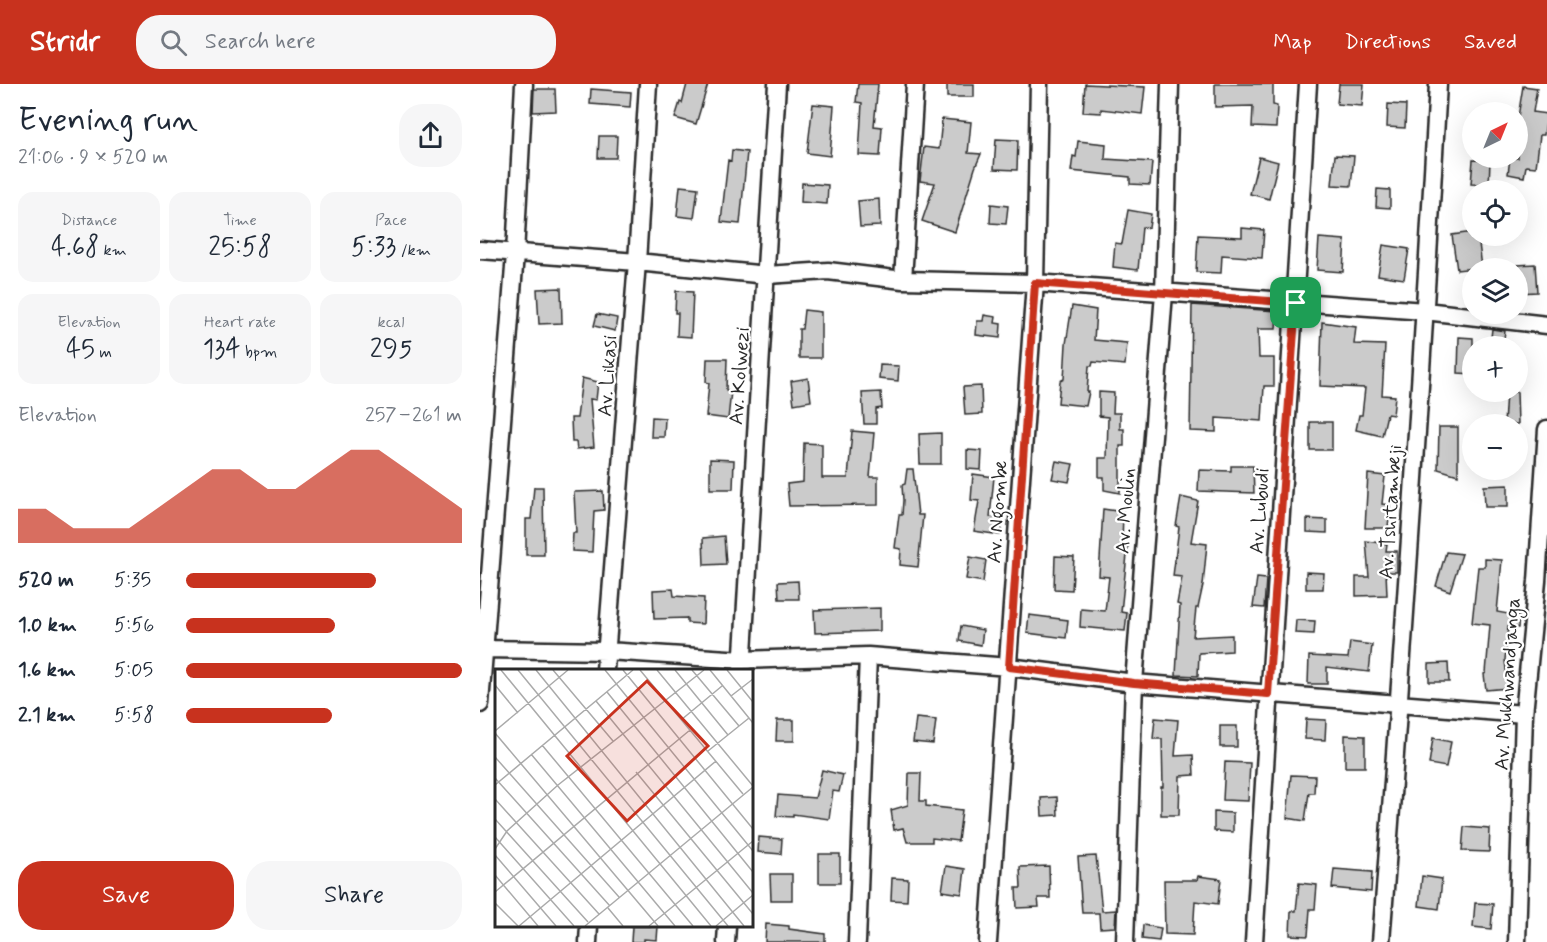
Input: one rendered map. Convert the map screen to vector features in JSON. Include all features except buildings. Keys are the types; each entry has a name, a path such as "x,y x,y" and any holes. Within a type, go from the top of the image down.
{"street":[{"path":"480,704 482,649 515,254 524,84"},
{"name":"Av. Likasi","path":"605,669 637,262 648,84"},
{"name":"Av. Kolwezi","path":"743,665 777,84"},
{"path":"903,280 915,84"},
{"name":"Av. Ngombe","path":"988,942 1035,283 1039,84"},
{"name":"Av. Moulin","path":"1125,942 1134,683 1164,293 1170,84"},
{"name":"Av. Lubudi","path":"1254,942 1308,84"},
{"name":"Av. Tshitambeji","path":"1381,942 1400,704 1438,84"},
{"path":"480,250 767,275 828,271 903,280 1035,283 1296,303 1425,310 1547,325"},
{"name":"Av. Mukhwandjanga","path":"1517,942 1524,714 1542,582 1547,429"},
{"path":"482,649 607,651 743,665 868,656 1009,667 1134,683 1524,714"},
{"path":"857,942 868,656"},
{"path":"588,942 589,927"},
{"path":"726,942 727,927"}],"route":[{"path":"1035,283 1296,303 1268,694 1134,683 1009,667 1035,283"}]}
